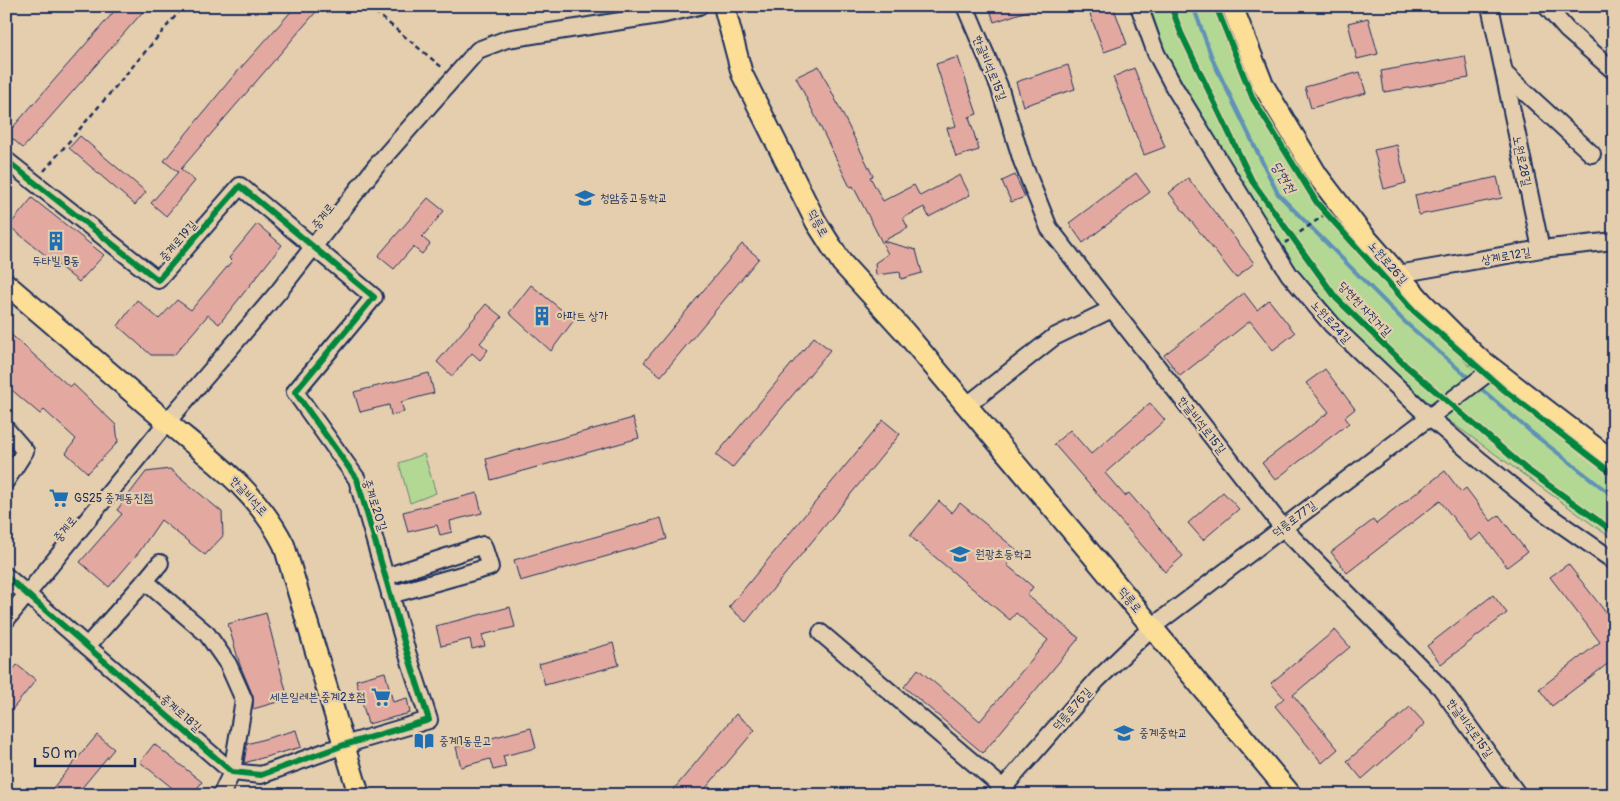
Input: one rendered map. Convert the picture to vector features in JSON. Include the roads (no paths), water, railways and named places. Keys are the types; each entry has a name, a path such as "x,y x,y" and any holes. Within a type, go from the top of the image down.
{"main road":[{"name":"덕릉로","path":"724,6 742,74 816,222 842,262 874,297 1152,626 1291,795"},
{"name":"노원로26길","path":"1232,6 1263,85 1317,175 1330,210 1398,274 1436,316 1491,371 1614,462"},
{"name":"한글비석로","path":"6,284 167,422 210,455 249,492 262,508 278,534 295,578 359,795"}],"street":[{"name":"중계로","path":"6,620 167,422 230,350 377,165 478,50 507,39 665,14 699,6"},
{"name":"한글비석로15길","path":"965,6 999,86 1022,162 1049,228 1283,528 1441,688 1518,795"},
{"name":"노원로24길","path":"1139,6 1156,53 1174,87 1289,274 1332,325 1546,513 1614,561"},
{"name":"노원로28길","path":"1490,6 1541,249"},
{"path":"1546,6 1568,30 1614,72"},
{"path":"1504,73 1592,154"},
{"name":"중계로19길","path":"6,160 158,280 240,186 314,246"},
{"name":"상계로12길","path":"1398,274 1541,249 1614,241"},
{"name":"중계로20길","path":"314,246 374,297 295,392 356,479 429,720 344,745"},
{"path":"966,406 1054,337 1112,309"},
{"name":"덕릉로77길","path":"1152,626 1491,371"},
{"path":"6,429 25,451 6,481"},
{"path":"385,577 483,545 490,567 390,594"},
{"path":"87,646 160,563"},
{"name":"중계로18길","path":"6,576 28,593 232,772"},
{"path":"145,581 207,634 228,664 244,700 232,772 221,795"},
{"name":"덕릉로76길","path":"1000,791 1097,680 1152,626"},
{"path":"821,633 1000,791"},
{"path":"232,772 261,775 344,745"}],"waterway":[{"name":"당현천","path":"1193,6 1214,63 1278,194 1405,322 1471,380"},
{"name":"당현천","path":"1478,386 1531,432 1614,497"}],"place":[{"name":"청암중고등학교","path":"585,198"},
{"name":"두타빌 B동","path":"56,241"},
{"name":"아파트 상가","path":"542,316"},
{"name":"GS25 중계동진점","path":"59,498"},
{"name":"원광초등학교","path":"960,554"},
{"name":"세븐일레븐 중계2호점","path":"381,697"},
{"name":"중계중학교","path":"1124,733"},
{"name":"중계1동문고","path":"424,741"}]}
